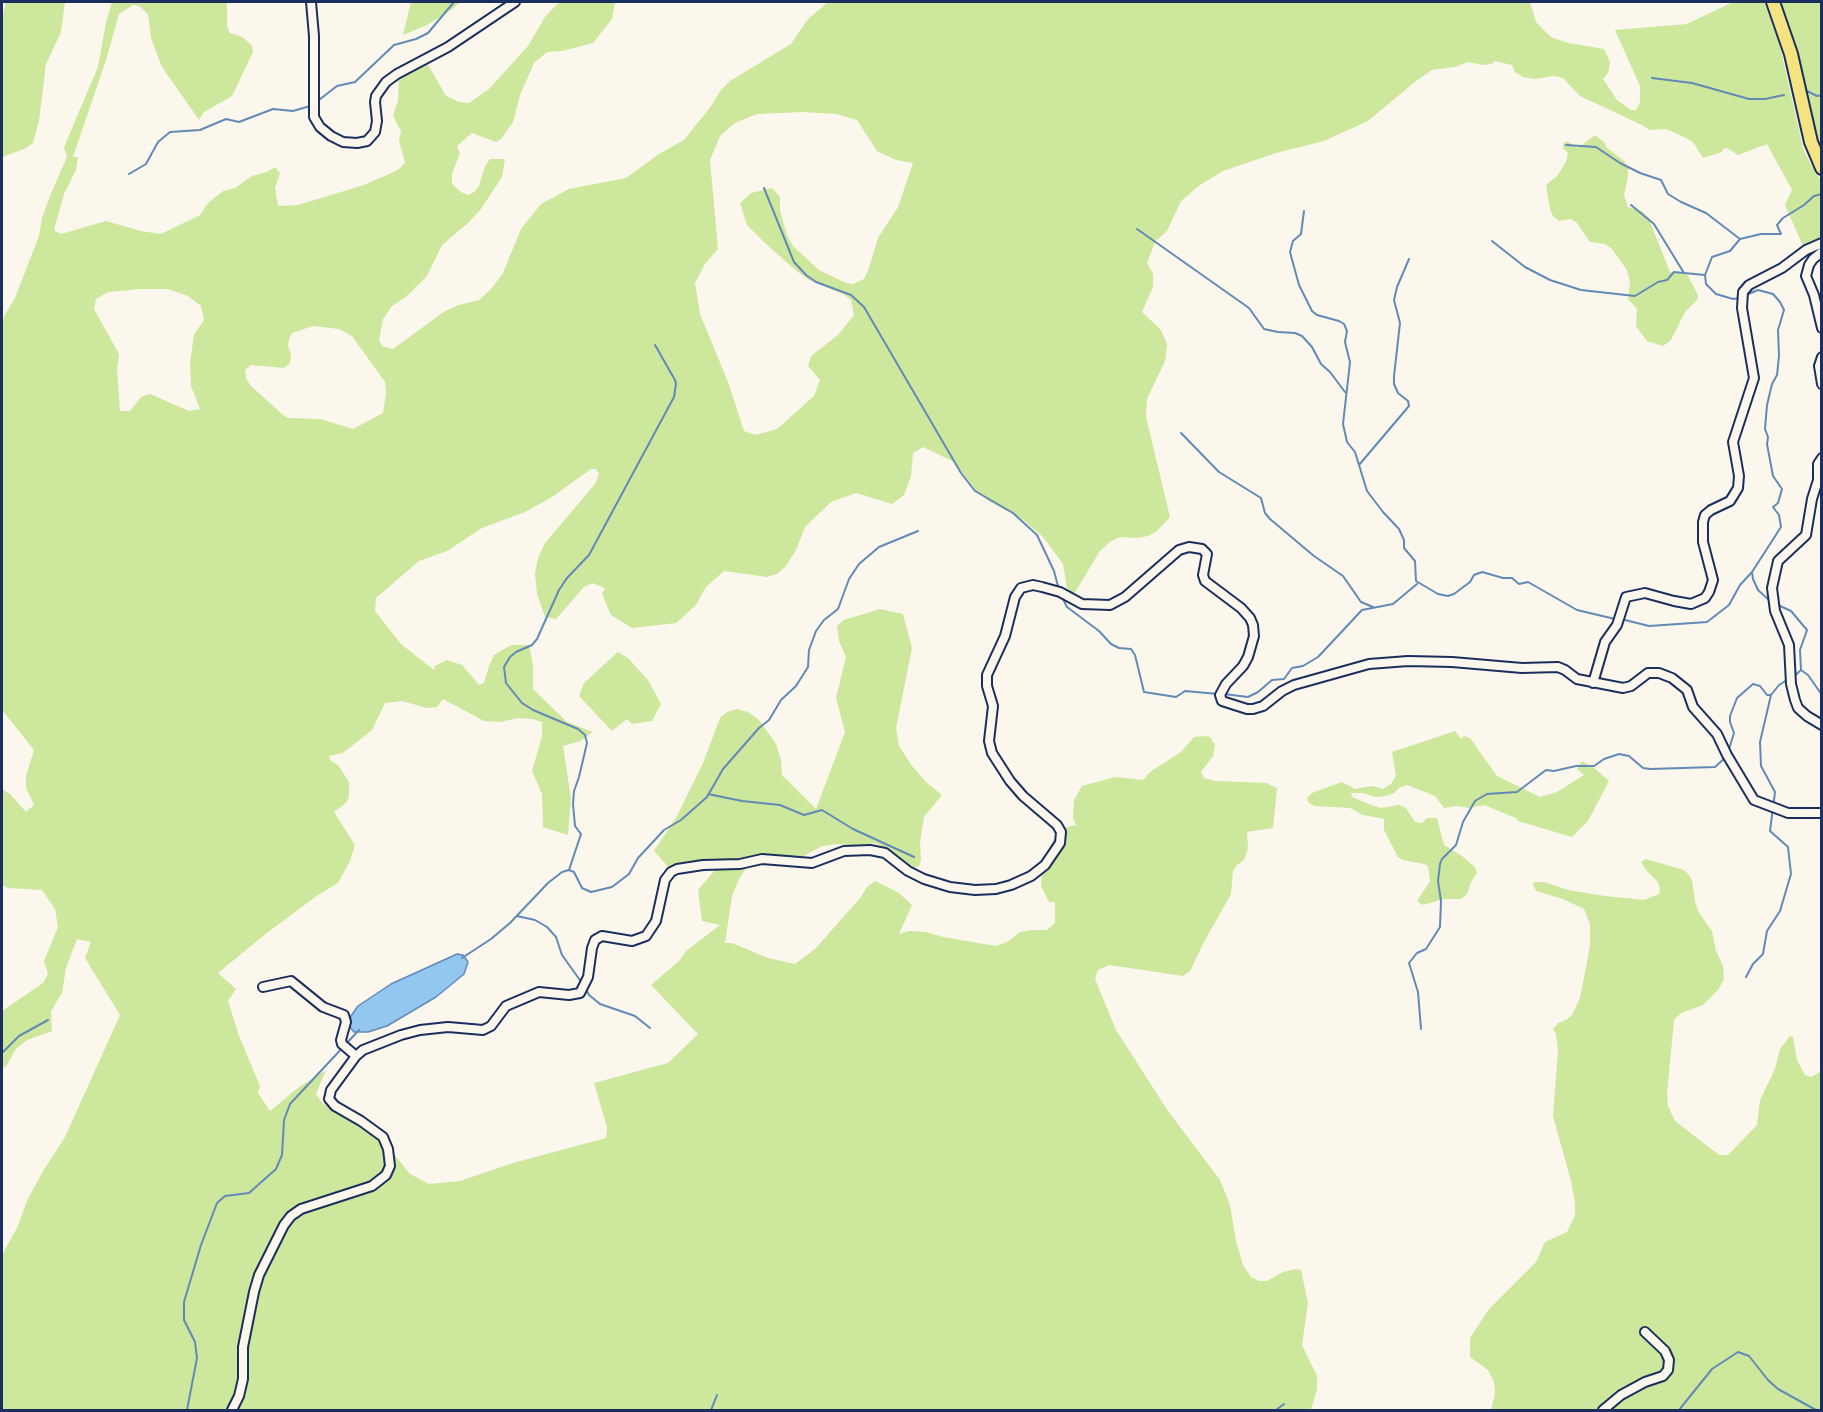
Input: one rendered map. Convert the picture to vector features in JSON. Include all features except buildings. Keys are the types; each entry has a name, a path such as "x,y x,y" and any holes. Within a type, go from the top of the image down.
{"highway":[{"path":"1773,2 1791,54 1811,142 1821,168"}],"street":[{"path":"311,2 314,36 314,117 325,132 337,140 349,143 363,142 372,137 377,121 376,96 391,77 448,48 515,2"},
{"path":"1593,683 1605,642 1617,625 1626,597 1645,593 1691,604 1705,598 1709,592 1713,580 1703,542 1703,522 1705,515 1711,510 1730,501 1738,488 1739,476 1733,442 1754,378 1742,308 1743,292 1749,285 1782,268 1806,250 1821,243"},
{"path":"1821,252 1809,265 1806,276 1814,295 1821,328"},
{"path":"1821,357 1819,366 1821,384"},
{"path":"1821,458 1806,535 1778,561 1772,588 1775,611 1789,645 1794,700 1798,708 1821,725"},
{"path":"232,1410 243,1379 243,1347 254,1292 259,1275 284,1225 301,1209 379,1182 386,1175 390,1166 388,1149 382,1137 329,1099 329,1093 363,1050 420,1030 447,1027 478,1030 487,1028 506,1006 531,994 579,993 588,977 595,940 602,936 632,941 646,936 656,921 665,880 671,872 677,869 762,859 812,863 844,851 858,850 885,853 915,875 950,887 975,890 996,889 1031,876 1051,858 1060,843 1061,832 1010,781 992,753 988,736 993,705 987,686 987,675 1005,636 1015,597 1021,588 1033,585 1042,586 1060,592 1082,604 1110,605 1125,597 1179,550 1189,547 1202,549 1207,557 1203,575 1205,581 1241,608 1253,625 1254,636 1248,657 1220,695 1221,701 1247,709 1263,706 1288,687 1369,664 1408,661 1522,668 1558,667 1577,679 1614,687 1627,687 1653,672 1672,678 1687,690 1693,707 1718,734 1727,755 1752,798 1788,813 1821,813"},
{"path":"263,987 291,981 323,1007 344,1015 346,1022 340,1040 344,1047 356,1056"},
{"path":"1603,1410 1621,1395 1645,1382 1663,1376 1668,1371 1669,1360 1665,1351 1645,1332"}],"green space":[{"path":"6,2 65,2 61,32 46,64 39,121 33,143 2,157 2,18"},
{"path":"112,2 227,2 227,26 230,33 242,37 252,45 253,52 232,96 204,112 199,120 162,67 151,38 148,14 139,6 133,5 119,14 73,157 78,157 76,170 64,194 54,230 61,234 106,221 161,234 200,215 208,203 223,191 235,188 252,176 275,167 280,173 275,188 278,206 298,205 364,185 398,170 405,163 399,141 401,132 393,115 398,101 399,66 421,60 427,63 446,96 459,102 469,103 489,89 528,46 545,17 559,2 615,2 612,19 593,43 562,51 547,52 534,63 520,95 513,122 501,139 496,142 472,133 457,146 460,153 452,174 452,184 461,192 468,195 474,192 479,186 485,166 490,159 505,159 502,177 481,209 442,245 427,276 407,296 392,306 383,319 379,340 382,346 393,349 445,311 479,300 492,288 503,273 521,229 541,204 569,189 626,178 659,154 684,140 730,81 791,44 808,19 828,2 1530,2 1536,22 1551,37 1568,43 1604,49 1610,62 1608,73 1603,79 1617,100 1631,110 1636,110 1640,102 1640,86 1615,30 1687,24 1733,2 1764,2 1780,46 1803,148 1821,181 1821,239 1803,246 1785,205 1792,190 1767,144 1738,155 1727,148 1703,158 1693,142 1666,129 1649,130 1580,96 1563,78 1523,77 1515,72 1512,65 1494,61 1492,64 1483,65 1468,62 1455,67 1432,70 1368,121 1324,141 1276,153 1223,171 1200,185 1181,201 1167,231 1155,242 1147,263 1153,274 1153,287 1142,312 1161,330 1167,344 1165,361 1147,399 1146,417 1170,517 1157,531 1148,536 1120,537 1110,542 1100,551 1074,594 1067,588 1063,564 1043,537 1022,519 978,493 954,462 923,447 913,453 911,476 904,495 892,504 856,493 831,502 805,527 796,550 786,566 777,574 767,577 724,571 706,587 696,605 676,623 632,628 611,615 602,594 605,588 592,583 584,587 556,619 545,617 537,594 535,573 538,558 545,543 595,484 599,474 596,469 591,469 552,497 525,512 482,528 447,551 419,561 376,598 375,611 401,644 434,670 435,666 447,660 462,665 479,685 484,683 494,655 511,645 529,645 533,665 533,689 567,722 593,732 580,741 563,746 571,799 568,835 543,827 542,794 532,771 542,736 542,722 518,718 500,722 484,721 443,699 437,707 427,708 402,701 385,703 372,730 343,753 329,756 349,782 349,796 346,803 334,812 355,845 350,861 338,883 268,932 218,973 236,989 228,1001 239,1036 260,1086 258,1093 270,1111 299,1087 326,1070 316,1094 323,1104 354,1118 386,1144 410,1174 429,1184 460,1181 513,1163 606,1138 607,1127 594,1083 668,1063 698,1034 651,985 680,960 686,951 720,925 702,921 698,890 721,863 672,871 654,851 677,816 703,763 720,718 727,712 737,709 748,712 759,720 776,744 781,760 782,775 816,809 845,732 836,698 846,657 839,641 837,626 844,620 880,609 903,614 912,648 896,728 899,746 926,782 942,795 924,817 919,866 913,868 907,866 888,848 874,843 858,846 838,844 822,846 800,858 754,857 740,877 732,896 725,943 732,943 768,958 795,964 815,949 861,897 867,887 875,881 899,893 912,905 899,934 909,931 926,932 996,946 1007,942 1020,932 1047,930 1055,923 1055,902 1049,902 1041,886 1043,860 1054,839 1063,828 1076,825 1073,818 1074,800 1082,786 1115,777 1143,780 1150,772 1181,752 1194,737 1206,736 1210,737 1215,745 1213,756 1201,772 1204,778 1216,781 1266,783 1277,788 1273,828 1247,832 1248,848 1244,860 1233,871 1231,894 1190,971 1183,976 1109,965 1098,970 1095,979 1116,1030 1168,1111 1220,1180 1230,1205 1243,1265 1251,1277 1259,1281 1267,1281 1283,1272 1301,1270 1308,1303 1302,1345 1317,1376 1317,1389 1311,1410 2,1410 2,1255 43,1171 65,1137 120,1015 85,958 91,942 77,939 66,968 62,993 51,1011 52,1031 27,1040 15,1050 7,1065 2,1069 2,1011 43,983 48,974 44,961 58,927 55,909 42,890 8,888 2,885 2,789 10,794 26,812 34,805 26,788 26,776 34,750 2,710 2,328 4,316 15,298 39,236 42,218 67,157 64,147 98,67","holes":["802,112 836,114 857,120 877,151 896,160 913,163 898,207 878,238 868,271 864,279 853,284 819,270 793,246 780,211 780,197 772,188 751,193 740,203 747,225 764,242 809,280 843,294 851,300 854,315 838,335 811,356 808,366 820,380 814,396 777,429 755,435 744,431 728,382 700,314 695,283 705,264 718,249 710,160 720,136 735,123 757,114","168,289 188,296 201,306 204,320 194,334 190,364 191,386 200,409 189,411 150,394 141,397 130,411 120,411 117,369 119,354 94,309 96,299 108,292","313,326 339,329 352,336 385,382 383,413 353,429 320,419 288,418 282,414 250,385 245,370 251,365 284,368 290,363 291,355 288,346 292,333"]},
{"path":"411,2 460,2 427,25 403,35"},
{"path":"1778,2 1821,2 1821,157 1819,151"},
{"path":"1595,135 1624,161 1628,168 1624,195 1628,207 1642,211 1648,217 1670,272 1687,274 1698,295 1697,300 1685,312 1671,340 1663,346 1647,341 1636,326 1637,309 1628,299 1630,282 1627,270 1612,249 1605,244 1590,242 1577,223 1571,219 1559,221 1550,209 1546,185 1557,176 1566,162 1568,153 1563,148 1563,144 1567,141 1578,148"},
{"path":"618,652 628,658 648,680 661,704 652,721 632,724 627,719 612,731 579,696 584,683"},
{"path":"1455,731 1461,739 1464,736 1470,738 1497,776 1540,797 1557,792 1584,775 1577,769 1582,761 1609,781 1588,821 1572,837 1518,821 1516,818 1484,805 1470,808 1457,806 1444,808 1435,796 1407,785 1385,796 1375,797 1363,793 1351,793 1352,797 1381,808 1399,805 1406,808 1415,822 1422,823 1427,818 1437,818 1444,845 1475,867 1477,873 1467,894 1461,899 1444,899 1423,905 1417,901 1430,881 1428,866 1398,857 1384,830 1384,819 1363,815 1350,808 1315,806 1309,803 1307,798 1312,793 1342,782 1355,789 1372,786 1383,789 1391,784 1396,776 1392,752"},
{"path":"1646,859 1684,870 1688,874 1692,880 1699,913 1712,931 1716,951 1723,966 1724,979 1718,990 1703,1005 1681,1013 1674,1020 1667,1094 1668,1106 1675,1121 1719,1155 1728,1155 1757,1125 1760,1100 1775,1069 1780,1049 1790,1036 1793,1037 1797,1060 1805,1075 1811,1077 1821,1071 1821,1410 1491,1410 1495,1393 1494,1382 1488,1370 1470,1357 1470,1338 1489,1309 1536,1262 1545,1242 1567,1232 1575,1215 1571,1181 1553,1116 1558,1050 1553,1029 1558,1023 1572,1015 1580,998 1590,946 1590,924 1584,909 1563,899 1536,891 1534,882 1544,882 1568,890 1644,900 1659,894 1660,889 1658,882 1641,862"}],"water":[{"path":"457,954 463,955 468,962 464,974 436,997 387,1026 368,1032 354,1032 349,1026 351,1016 358,1006 391,984"}],"waterway":[{"path":"315,103 337,86 355,82 394,45 428,33 454,2"},
{"path":"1652,78 1692,83 1749,99 1765,99 1784,95"},
{"path":"1805,90 1817,96 1822,95"},
{"path":"129,174 146,164 158,142 170,132 200,130 226,119 239,122 273,109 293,111 310,106"},
{"path":"1566,145 1596,147 1620,163 1661,180 1668,194 1706,213 1740,239 1761,234 1781,234 1777,225 1783,218 1814,196 1822,194"},
{"path":"764,188 794,262 816,282 851,295 864,307 961,473 975,491 1013,513 1037,535 1054,571 1059,590"},
{"path":"1631,205 1654,224 1684,273"},
{"path":"1304,211 1301,234 1293,241 1290,252 1299,285 1312,311 1317,315 1339,321 1344,324 1347,331 1345,342 1350,362 1343,424 1347,442 1355,452 1367,491 1399,529 1404,540 1404,548 1415,561 1416,581 1438,594 1448,596 1470,582 1474,575 1482,572 1512,578 1519,584 1528,582 1577,610 1615,619"},
{"path":"1137,229 1249,308 1264,329 1302,336 1312,347 1321,364 1345,392"},
{"path":"1740,239 1730,251 1712,257 1705,275 1706,284 1716,294 1733,299 1740,298"},
{"path":"1492,241 1525,267 1550,280 1581,290 1635,296 1658,282 1667,280 1674,272 1705,275"},
{"path":"1359,465 1409,406 1408,401 1398,393 1394,384 1400,323 1394,300 1409,259"},
{"path":"1621,619 1649,626 1707,622 1729,605 1740,585 1752,572 1781,527 1779,515 1773,507 1778,503 1782,489 1773,476 1765,429 1767,405 1772,384 1777,375 1778,330 1784,310 1773,294 1758,290 1746,295"},
{"path":"569,870 581,834 575,826 573,804 574,791 587,743 585,735 578,729 522,703 506,683 504,667 510,657 532,645 537,639 559,590 589,555 674,397 675,380 655,345"},
{"path":"1181,433 1219,472 1261,498 1265,513 1270,519 1314,556 1343,576 1361,602 1373,607"},
{"path":"462,958 510,923 548,883 562,872 569,870 574,872 582,888 591,892 612,887 629,874 638,858 664,830 681,820 707,797 723,769 759,728 769,720 781,700 796,686 808,667 809,650 816,631 824,620 838,609 849,579 859,564 879,547 918,531"},
{"path":"1752,572 1758,590 1770,601"},
{"path":"1224,694 1248,697 1272,680 1284,679 1292,668 1303,666 1318,657 1362,610 1393,604 1417,584"},
{"path":"1061,595 1067,607 1099,631 1111,644 1119,648 1131,649 1135,655 1144,692 1176,697 1185,691 1218,694"},
{"path":"1778,605 1791,611 1807,630 1800,650 1801,670 1792,678"},
{"path":"1801,670 1808,675 1822,695"},
{"path":"1746,977 1753,964 1763,954 1767,931 1780,911 1791,874 1788,847 1770,831 1775,792 1761,766 1760,742 1771,695 1779,685 1787,680"},
{"path":"1728,752 1734,733 1730,716 1737,698 1753,684 1760,686 1767,695 1771,695"},
{"path":"1421,1029 1418,992 1409,963 1417,953 1426,949 1440,927 1441,901 1438,881 1440,864 1456,845 1463,822 1475,801 1487,794 1517,792 1546,770 1594,766 1604,759 1619,754 1629,756 1643,768 1650,769 1715,767 1726,757"},
{"path":"708,794 780,805 804,815 822,810 853,829 914,857"},
{"path":"517,916 535,920 547,927 556,937 562,955 582,983"},
{"path":"585,988 589,995 600,1004 635,1016 650,1028"},
{"path":"2,1053 19,1036 48,1020"},
{"path":"187,1410 197,1358 195,1342 184,1320 184,1302 201,1245 217,1203 225,1196 249,1193 276,1169 282,1155 284,1120 290,1104 359,1030"},
{"path":"1679,1410 1712,1369 1738,1352 1749,1356 1778,1389 1816,1410"},
{"path":"711,1410 717,1395"},
{"path":"1276,1410 1284,1404"}]}
